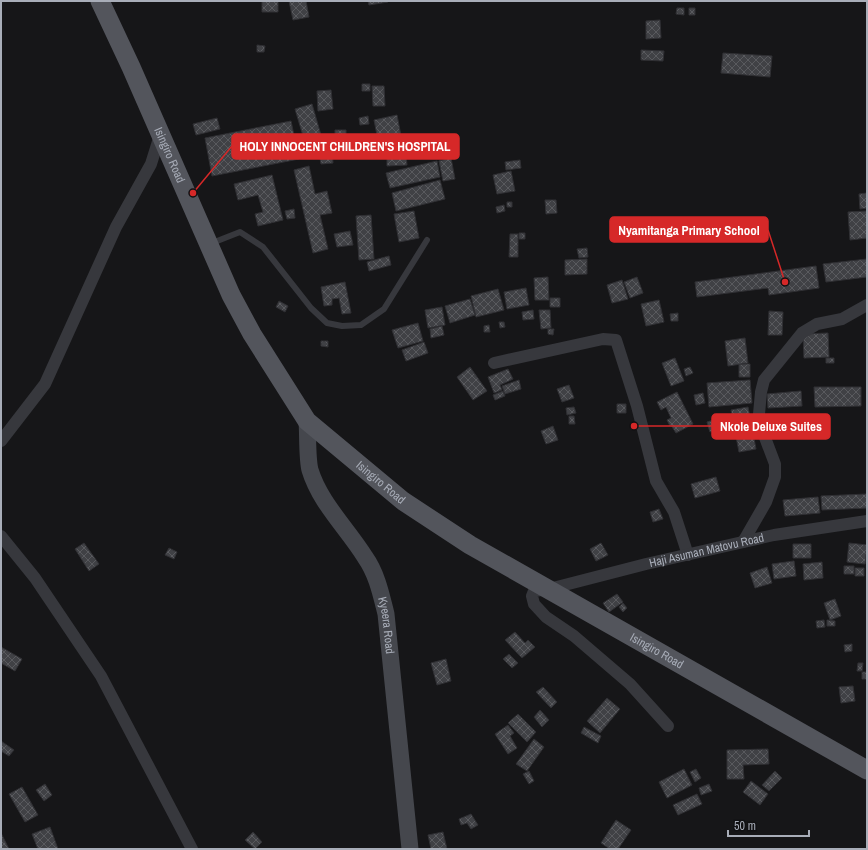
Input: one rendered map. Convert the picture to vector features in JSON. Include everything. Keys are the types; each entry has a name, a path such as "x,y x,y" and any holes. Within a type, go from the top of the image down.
{"main road":[{"name":"Isingiro Road","path":"100,1 131,67 230,295 252,334 307,421 403,501 470,546 549,589 867,770"},
{"name":"Kyeera Road","path":"307,421 310,468 316,486 326,503 366,558 377,580 386,614 410,849"}],"street":[{"path":"1,442 45,384 116,227 151,164 160,134"},
{"path":"743,542 766,502 775,477 774,464 761,427 759,414 761,392 764,380 802,333 817,324 842,319 867,305"},
{"path":"494,363 603,339 616,340 637,406 656,481 674,512 688,555"},
{"name":"Haji Asuman Matovu Road","path":"668,726 630,684 574,636 546,617 534,604 532,596 534,591 549,589 646,564 774,535 867,521"},
{"path":"1,536 35,578 101,676 192,849"}],"lane":[{"path":"208,245 240,232 262,247 311,308 327,323 342,326 361,325 384,309 427,240"}],"building":[{"path":"262,1 278,1 278,12 262,12"},
{"path":"289,1 306,1 309,17 293,20"},
{"path":"368,1 388,1 388,2 369,5"},
{"path":"677,8 684,8 684,15 676,14"},
{"path":"689,8 695,8 695,15 689,15"},
{"path":"660,20 661,38 646,39 646,21"},
{"path":"257,45 265,46 264,52 257,52"},
{"path":"641,50 664,51 663,61 641,60"},
{"path":"723,53 772,56 770,77 721,73"},
{"path":"362,84 370,84 370,91 362,91"},
{"path":"372,86 384,86 385,106 373,106"},
{"path":"331,90 333,109 318,111 317,91"},
{"path":"312,104 323,142 306,146 295,109"},
{"path":"397,115 402,141 379,145 374,120"},
{"path":"368,116 369,124 360,125 359,118"},
{"path":"217,118 220,129 196,135 193,124"},
{"path":"291,121 299,159 212,176 205,138"},
{"path":"335,130 346,130 346,139 335,139"},
{"path":"332,150 333,163 321,164 319,152"},
{"path":"406,155 407,165 387,166 387,156"},
{"path":"451,158 455,179 443,181 439,161"},
{"path":"520,160 521,168 506,170 505,162"},
{"path":"437,161 440,177 390,188 386,173"},
{"path":"309,166 315,194 327,191 332,213 320,215 328,249 313,253 294,170"},
{"path":"511,171 515,191 497,194 493,175"},
{"path":"272,175 283,220 258,226 255,214 263,212 258,195 238,200 234,184"},
{"path":"440,180 445,199 396,211 392,193"},
{"path":"867,193 867,208 860,209 859,194"},
{"path":"545,200 556,200 557,213 546,214"},
{"path":"507,202 512,202 512,207 507,207"},
{"path":"504,205 505,211 497,213 496,207"},
{"path":"294,209 295,218 287,219 285,211"},
{"path":"414,211 419,238 399,242 394,214"},
{"path":"867,211 867,238 850,240 848,212"},
{"path":"371,215 374,259 359,260 356,216"},
{"path":"350,231 353,245 337,247 334,234"},
{"path":"519,233 525,233 525,239 519,239"},
{"path":"510,234 518,234 518,257 509,257"},
{"path":"587,248 588,257 579,258 577,249"},
{"path":"389,256 391,265 369,271 367,262"},
{"path":"587,259 587,274 565,275 565,260"},
{"path":"867,259 867,277 826,282 823,264"},
{"path":"816,266 819,288 769,295 768,288 697,297 695,282"},
{"path":"548,277 549,300 535,300 534,278"},
{"path":"637,277 643,293 630,298 624,282"},
{"path":"622,280 628,299 612,303 607,285"},
{"path":"345,282 351,313 342,314 339,298 332,299 332,305 324,306 321,287"},
{"path":"526,288 529,305 507,309 504,292"},
{"path":"498,289 504,310 476,317 471,296"},
{"path":"550,298 560,298 560,307 550,307"},
{"path":"470,299 475,315 450,323 445,306"},
{"path":"659,300 664,322 646,326 641,304"},
{"path":"279,301 288,306 285,312 276,307"},
{"path":"442,307 445,325 428,328 425,310"},
{"path":"533,310 534,319 523,320 522,312"},
{"path":"539,310 550,310 551,328 541,329"},
{"path":"769,311 783,312 782,335 768,335"},
{"path":"678,313 678,321 671,321 670,314"},
{"path":"499,322 504,322 505,327 500,328"},
{"path":"418,323 423,341 398,348 392,330"},
{"path":"489,325 490,332 484,332 484,326"},
{"path":"442,326 444,335 431,338 430,329"},
{"path":"548,329 554,329 553,335 548,334"},
{"path":"828,333 829,357 804,358 803,334"},
{"path":"745,338 748,363 728,366 725,341"},
{"path":"321,341 328,341 328,347 321,346"},
{"path":"424,342 428,353 406,361 402,350"},
{"path":"675,358 684,381 671,386 662,363"},
{"path":"826,358 834,358 834,363 826,363"},
{"path":"739,364 750,364 750,377 739,377"},
{"path":"470,367 487,391 473,400 457,377"},
{"path":"690,367 693,373 686,376 684,369"},
{"path":"508,369 513,379 500,385 502,390 494,393 488,377"},
{"path":"519,380 521,389 505,394 502,386"},
{"path":"750,380 752,403 709,407 707,383"},
{"path":"569,385 574,398 562,402 557,389"},
{"path":"814,387 861,387 861,406 815,407"},
{"path":"503,391 505,396 495,400 493,395"},
{"path":"801,391 802,406 768,408 767,394"},
{"path":"677,392 693,424 676,433 667,420 671,418 666,407 661,410 657,402"},
{"path":"703,393 705,403 696,405 694,395"},
{"path":"617,404 626,404 626,413 617,413"},
{"path":"574,407 576,413 567,415 566,408"},
{"path":"748,407 756,449 739,452 731,410"},
{"path":"569,416 574,416 575,424 569,424"},
{"path":"720,418 723,429 710,432 707,422"},
{"path":"553,426 558,440 546,444 541,431"},
{"path":"716,477 720,491 695,498 691,484"},
{"path":"867,494 867,508 822,510 821,496"},
{"path":"818,497 820,513 785,516 783,500"},
{"path":"659,509 663,519 653,522 650,512"},
{"path":"84,543 99,564 89,571 75,549"},
{"path":"601,543 608,555 596,561 590,549"},
{"path":"849,543 867,545 865,564 847,562"},
{"path":"793,544 811,544 811,558 793,558"},
{"path":"169,548 177,552 174,559 165,555"},
{"path":"794,561 796,576 774,579 772,564"},
{"path":"822,562 823,578 804,580 803,564"},
{"path":"844,566 854,566 854,574 844,574"},
{"path":"767,567 772,583 755,588 750,573"},
{"path":"855,568 864,568 864,576 855,576"},
{"path":"617,594 623,602 609,612 603,603"},
{"path":"835,599 841,616 830,620 824,603"},
{"path":"623,603 627,608 623,612 619,607"},
{"path":"824,620 825,627 817,628 816,621"},
{"path":"827,620 835,621 835,626 827,626"},
{"path":"515,632 525,643 528,640 535,647 522,658 505,640"},
{"path":"852,644 852,651 845,652 844,645"},
{"path":"1,647 22,659 15,671 1,663"},
{"path":"509,654 518,663 512,668 503,659"},
{"path":"446,659 451,681 437,685 431,663"},
{"path":"858,663 863,663 862,671 857,671"},
{"path":"862,672 867,672 867,679 862,679"},
{"path":"853,686 855,701 841,703 839,687"},
{"path":"543,687 557,702 551,708 536,692"},
{"path":"607,698 620,709 600,733 587,721"},
{"path":"540,710 549,720 542,727 534,717"},
{"path":"518,714 536,732 527,742 508,723"},
{"path":"508,725 514,733 510,736 517,748 508,754 495,734"},
{"path":"584,727 601,736 598,743 581,733"},
{"path":"534,739 544,747 527,771 516,764"},
{"path":"1,741 14,750 9,756 1,751"},
{"path":"768,749 769,764 743,765 744,779 727,779 727,750"},
{"path":"684,769 692,785 667,798 659,782"},
{"path":"696,769 701,778 695,782 690,772"},
{"path":"529,771 534,781 529,784 523,774"},
{"path":"775,771 782,778 769,791 762,785"},
{"path":"751,781 768,794 760,805 743,792"},
{"path":"45,784 52,795 44,801 36,790"},
{"path":"709,784 712,791 701,795 699,788"},
{"path":"22,787 38,815 25,822 9,794"},
{"path":"697,794 702,804 678,815 673,805"},
{"path":"471,814 478,825 471,829 467,823 461,825 459,819"},
{"path":"616,820 631,830 618,849 610,849 601,843"},
{"path":"50,827 58,849 38,849 32,834"},
{"path":"253,832 262,842 255,849 245,840"},
{"path":"443,832 447,849 431,849 428,835"},
{"path":"1,833 9,849 1,849"}],"place":[{"name":"HOLY INNOCENT CHILDREN'S HOSPITAL","path":"193,193"},
{"name":"Nyamitanga Primary School","path":"785,282"},
{"name":"Nkole Deluxe Suites","path":"634,426"}]}
